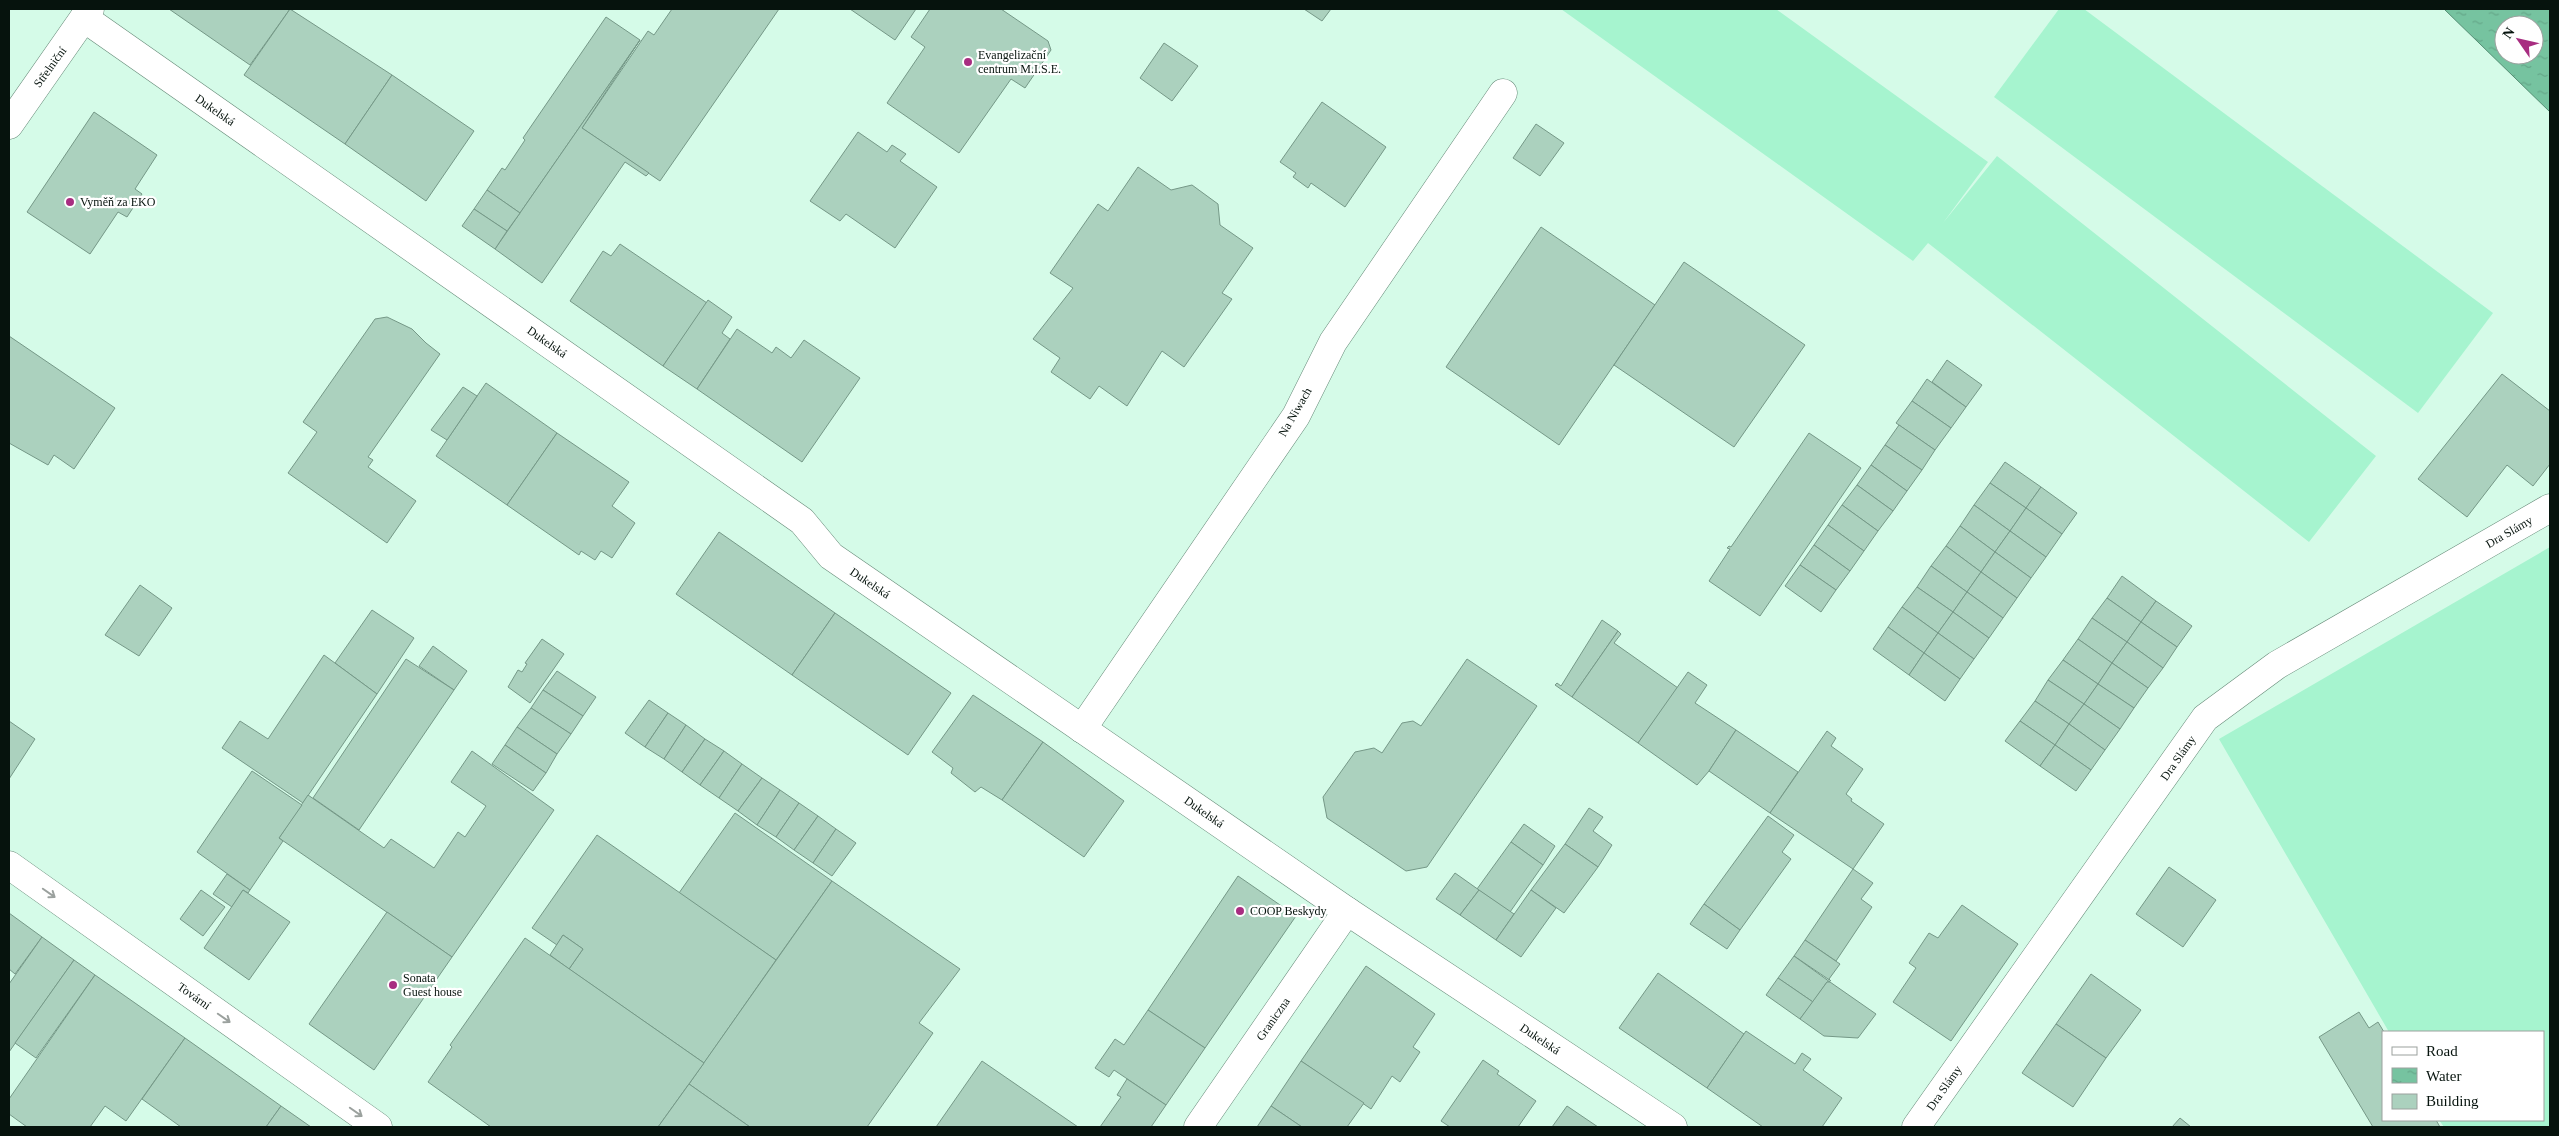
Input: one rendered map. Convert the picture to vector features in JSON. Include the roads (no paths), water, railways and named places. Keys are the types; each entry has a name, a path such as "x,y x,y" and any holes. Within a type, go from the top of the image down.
{"street":[{"name":"Střelniční","path":"12,112 87,13"},
{"name":"Dukelská","path":"87,13 802,520 831,556 1347,911 1673,1127"},
{"name":"Na Niwach","path":"1082,729 1296,416 1333,342 1503,92"},
{"name":"Dra Slámy","path":"1916,1127 2205,718 2276,665 2550,508"},
{"name":"Tovární","path":"9,865 378,1127"},
{"name":"Graniczna","path":"1198,1127 1347,911"}],"water":[{"path":"2444,9 2550,9 2550,112 2502,65 2544,65 2544,15 2494,15 2494,58"}],"place":[{"name":"Evangelizační centrum M.I.S.E.","path":"968,62"},
{"name":"Vyměň za EKO","path":"70,202"},
{"name":"COOP Beskydy","path":"1240,911"},
{"name":"Sonata Guest house","path":"393,985"}]}
